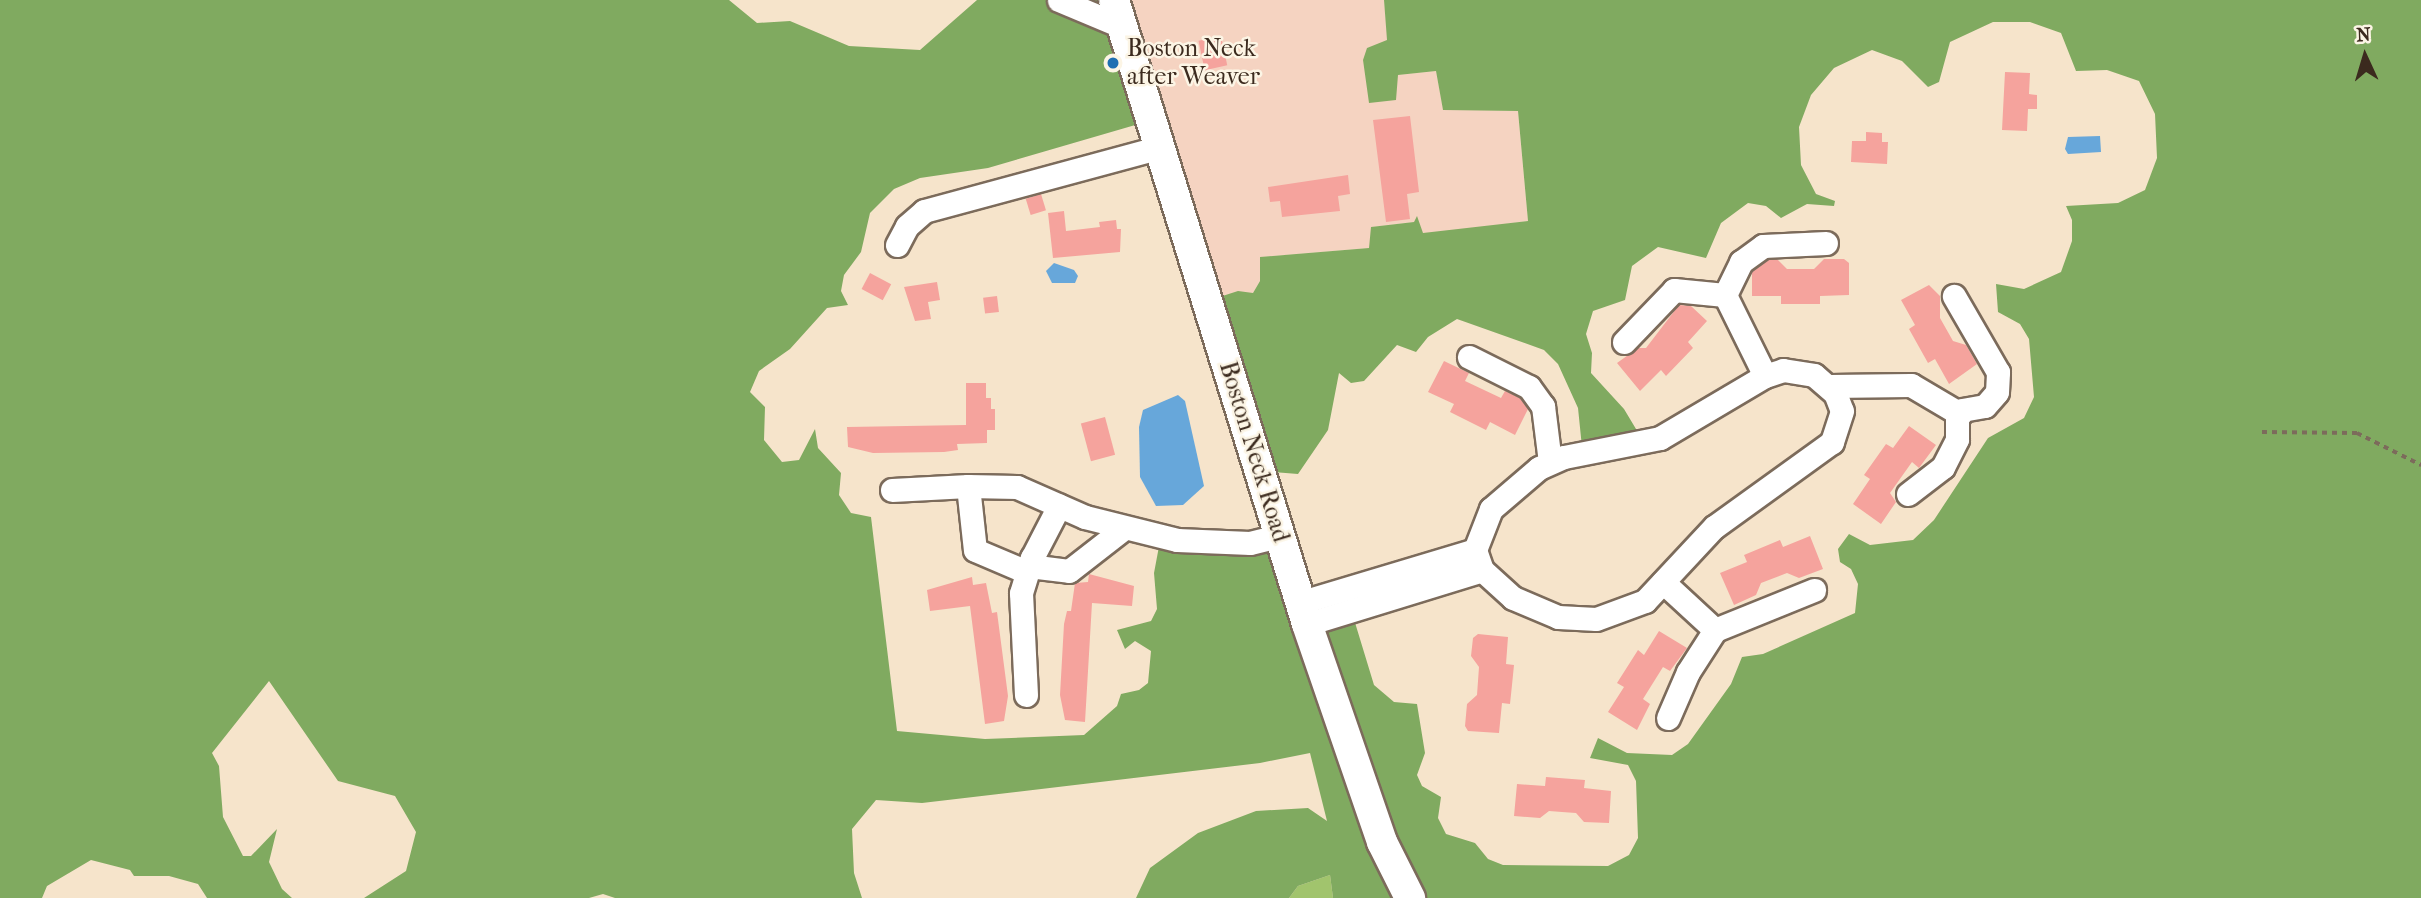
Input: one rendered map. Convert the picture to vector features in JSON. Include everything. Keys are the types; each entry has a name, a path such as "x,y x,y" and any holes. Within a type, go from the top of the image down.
{"main road":[{"name":"Boston Neck Road","path":"1118,13 1304,613 1382,842 1410,898"}],"street":[{"path":"1059,0 1118,13"},
{"path":"897,245 907,226 924,211 1158,148"},
{"path":"1725,295 1741,262 1763,246 1826,243"},
{"path":"1624,342 1674,290 1725,295"},
{"path":"1725,295 1765,376"},
{"path":"1478,560 1491,509 1518,482 1550,462 1660,438 1765,376 1783,370 1805,372 1830,386 1911,385 1960,414 1985,406 1997,392 1998,372 1954,296"},
{"path":"1469,356 1529,387 1543,406 1550,462"},
{"path":"1478,560 1513,598 1545,614 1574,620 1595,619 1633,608 1663,582 1714,527 1832,442 1842,411 1830,386"},
{"path":"1908,494 1943,467 1957,439 1960,414"},
{"path":"968,486 975,550 1028,569 1069,571 1124,529"},
{"path":"892,489 1017,487 1059,506 1124,529 1211,543 1279,536"},
{"path":"1026,695 1020,619 1028,569 1059,506"},
{"path":"1304,613 1478,560"},
{"path":"1663,582 1715,630"},
{"path":"1668,718 1688,672 1715,630 1814,590"}],"path":[{"path":"2262,432 2357,433 2421,465"}],"shaded area":[{"path":"1113,0 1384,0 1388,41 1367,48 1398,75 1436,71 1443,109 1518,111 1528,221 1442,233 1423,233 1414,222 1372,227 1369,248 1261,257 1260,281 1253,293 1206,302"}],"green space":[{"path":"0,0 729,0 757,23 790,21 849,46 920,50 977,0 1113,0 1149,121 988,168 920,178 894,189 870,213 861,252 844,275 841,291 848,305 827,308 790,349 759,371 750,392 765,407 764,440 782,462 799,460 815,429 818,448 841,473 839,495 851,513 871,517 897,731 985,739 1084,735 1117,706 1121,694 1139,690 1148,683 1151,651 1135,641 1125,649 1117,630 1151,621 1157,609 1154,573 1160,541 1275,538 1300,610 1353,616 1374,685 1394,702 1417,704 1425,753 1417,775 1422,786 1441,797 1438,818 1446,834 1475,843 1488,859 1503,865 1608,866 1629,855 1638,838 1636,781 1628,765 1590,758 1598,738 1627,753 1672,755 1688,744 1731,684 1742,657 1763,654 1855,613 1858,584 1851,569 1840,562 1838,549 1849,534 1870,545 1913,540 1934,520 1988,438 2024,418 2034,397 2029,339 2020,324 1998,312 1996,284 2024,289 2061,272 2072,241 2072,220 2066,206 2118,203 2145,190 2157,158 2155,114 2139,81 2107,70 2076,71 2061,33 2030,22 1993,22 1950,42 1939,82 1928,87 1902,61 1872,50 1834,68 1811,95 1799,127 1801,165 1816,194 1835,201 1834,206 1807,204 1781,218 1766,206 1748,203 1721,223 1706,258 1658,247 1632,266 1625,300 1593,311 1586,334 1592,353 1591,373 1624,409 1645,444 1583,457 1578,408 1558,364 1544,350 1457,319 1428,337 1416,352 1397,345 1364,381 1351,383 1339,373 1328,430 1298,474 1261,471 1207,301 1238,291 1253,293 1260,281 1260,257 1369,248 1371,227 1414,222 1417,216 1423,233 1528,221 1518,111 1443,110 1436,71 1398,75 1396,100 1369,103 1363,60 1367,48 1387,40 1384,0 2421,0 2421,898 1333,898 1330,875 1298,886 1289,898 1136,898 1150,868 1198,833 1256,811 1308,808 1327,821 1310,753 1260,763 922,803 876,800 852,829 854,873 862,898 615,898 603,894 589,898 364,898 406,871 416,832 395,796 338,781 269,681 212,753 219,766 223,817 243,856 251,856 277,829 269,862 282,889 292,898 207,898 198,884 169,876 134,876 130,870 91,860 47,886 42,898 0,898"},
{"path":"1330,875 1333,898 1289,898 1298,886"}],"water":[{"path":"2100,136 2101,152 2068,154 2065,149 2068,137"},
{"path":"1054,263 1074,270 1078,276 1075,283 1052,283 1046,271"},
{"path":"1178,395 1185,401 1204,486 1183,505 1156,506 1140,477 1139,427 1143,410"}],"building":[{"path":"1221,36 1227,65 1205,70 1199,41"},
{"path":"2005,72 2030,73 2029,94 2037,95 2037,109 2028,109 2027,131 2002,130"},
{"path":"1410,116 1419,192 1407,194 1410,219 1386,222 1373,120"},
{"path":"1866,132 1882,133 1882,142 1888,142 1887,164 1851,162 1852,141 1866,141"},
{"path":"1348,175 1350,194 1338,196 1340,211 1282,217 1280,201 1270,202 1268,187"},
{"path":"1041,194 1046,210 1031,215 1026,199"},
{"path":"1064,211 1066,231 1100,227 1099,222 1116,220 1117,229 1121,229 1120,252 1053,258 1048,213"},
{"path":"1777,259 1787,269 1814,269 1824,259 1844,259 1849,263 1849,295 1820,296 1820,304 1781,304 1781,296 1752,296 1752,271 1768,260"},
{"path":"870,273 891,284 883,300 862,289"},
{"path":"937,282 940,300 928,302 931,319 915,321 904,287"},
{"path":"1929,285 1940,296 1940,318 1953,341 1966,345 1977,364 1949,384 1935,359 1928,363 1909,329 1915,325 1901,300"},
{"path":"997,296 999,312 985,314 983,298"},
{"path":"1679,305 1691,306 1707,321 1688,342 1693,348 1666,376 1661,370 1640,391 1617,363 1638,348 1646,348"},
{"path":"1444,361 1469,373 1465,381 1501,398 1505,391 1520,398 1528,409 1515,435 1490,422 1486,430 1450,412 1454,404 1428,392"},
{"path":"966,383 986,383 986,398 991,398 991,409 995,409 995,430 987,430 987,443 957,444 958,450 944,452 873,453 848,447 847,427 966,425"},
{"path":"1105,417 1115,455 1091,461 1081,423"},
{"path":"1909,426 1936,445 1919,468 1912,462 1890,493 1896,502 1881,524 1853,504 1870,479 1864,475 1886,444 1893,448"},
{"path":"1810,536 1823,569 1799,578 1787,573 1761,583 1756,595 1734,605 1720,573 1747,562 1744,555 1780,540 1783,547"},
{"path":"1089,574 1134,586 1132,606 1092,603 1085,722 1065,720 1060,695 1067,611 1071,611 1075,583 1088,582"},
{"path":"972,577 973,585 986,583 992,613 997,612 1008,696 1004,721 985,724 970,606 930,611 927,590"},
{"path":"1659,631 1687,648 1670,671 1663,667 1643,699 1650,704 1637,730 1608,712 1624,687 1617,683 1638,650 1644,655"},
{"path":"1478,634 1508,637 1506,664 1514,665 1510,704 1502,703 1499,733 1468,731 1465,726 1467,704 1477,695 1479,667 1471,656 1473,638"},
{"path":"1546,777 1585,780 1584,788 1611,791 1609,823 1584,822 1576,813 1549,811 1540,818 1514,816 1517,784 1545,786"}],"place":[{"name":"Boston Neck after Weaver","path":"1113,63"}]}
